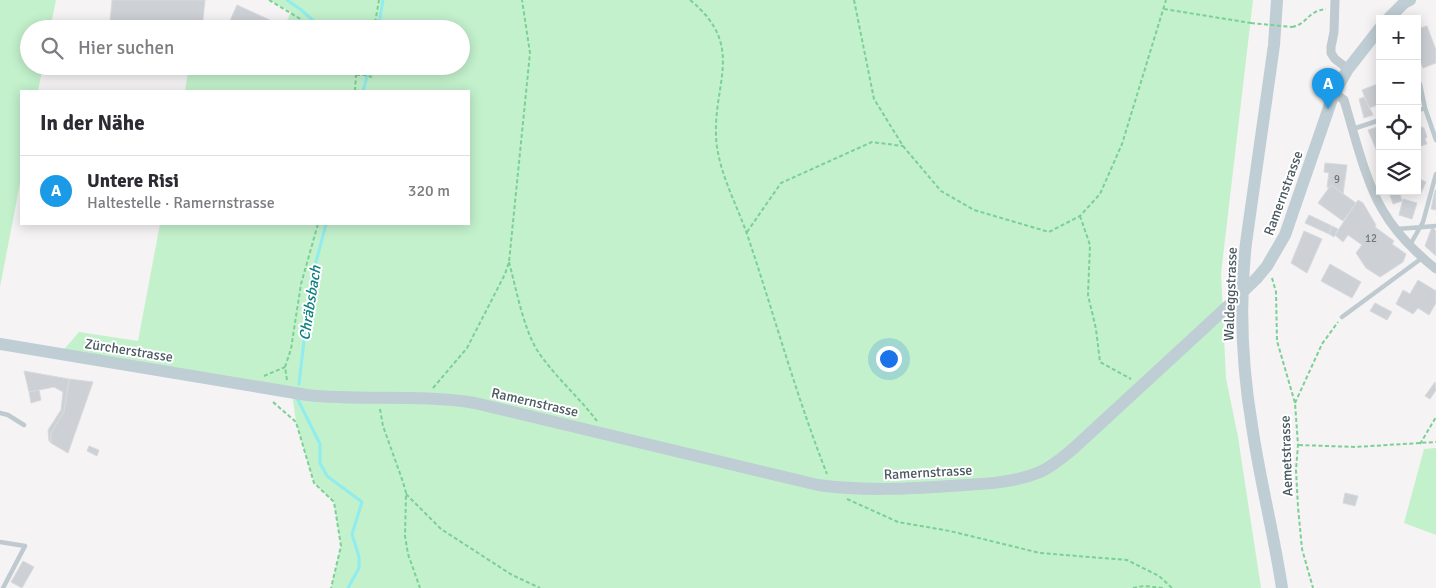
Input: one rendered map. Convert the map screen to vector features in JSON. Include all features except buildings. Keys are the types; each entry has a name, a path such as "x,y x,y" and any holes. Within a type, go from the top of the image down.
{"street":[{"name":"Waldeggstrasse","path":"1277,0 1274,45 1242,274 1242,323 1246,388 1282,588"},
{"path":"1392,15 1404,2 1410,0"},
{"path":"1335,4 1331,53 1335,59 1348,69"},
{"name":"Ramernstrasse","path":"253,386 323,397 426,398 492,406 792,480 836,488 858,490 929,488 992,484 1025,477 1041,471 1058,461 1141,387 1257,278 1267,266 1285,235 1334,92 1348,69 1376,33"},
{"path":"1334,92 1344,100 1382,210 1410,245 1436,269"},
{"name":"Zürcherstrasse","path":"0,344 253,386"}],"lane":[{"path":"1421,89 1425,108 1436,140"},
{"path":"1421,110 1425,108"},
{"path":"1353,129 1376,121"},
{"path":"1410,245 1422,226 1436,174"},
{"path":"1397,229 1436,226"},
{"path":"1342,317 1422,258"},
{"path":"0,413 8,415 24,425"},
{"path":"0,542 25,546 3,588"}],"path":[{"path":"269,0 302,20"},
{"path":"376,20 380,0"},
{"path":"426,398 436,383 467,348 505,274 509,262 530,53 522,0"},
{"path":"690,0 715,28 723,50 724,59 717,118 717,146 721,167 747,233 811,431 828,478 836,488 849,502 898,522 950,531 1040,553 1127,560 1159,576 1172,588"},
{"path":"854,0 874,99 903,146 941,191 974,210 1049,232 1080,216 1100,194 1122,144 1166,0"},
{"path":"1164,9 1251,23 1292,27 1299,26 1317,10 1335,4"},
{"path":"355,90 356,75 372,77"},
{"path":"747,233 781,183 872,142 903,146"},
{"path":"1080,216 1090,245 1088,295 1096,329 1100,362 1136,382 1141,387"},
{"path":"263,376 285,368 291,349 301,284 318,225"},
{"path":"509,262 529,334 536,348 546,362 579,397 596,420 601,433"},
{"name":"Aemetstrasse","path":"1267,266 1276,292 1277,341 1294,403 1298,445 1296,470 1302,549 1313,588"},
{"path":"1294,403 1322,344 1342,317"},
{"path":"269,399 296,422 314,483 334,502 341,546 331,588"},
{"path":"378,399 383,426 406,493 405,536 408,554 420,588"},
{"path":"1420,444 1436,417"},
{"path":"1298,445 1355,447 1436,442"},
{"path":"406,493 440,529 512,575 540,588"},
{"path":"1133,588 1144,586 1163,588"}],"green space":[{"path":"0,0 56,0 52,20 20,20 20,75 41,75 38,90 20,90 20,183 0,287"},
{"path":"269,0 1253,0 1221,274 1226,378 1238,437 1261,588 331,588 341,546 334,502 314,483 296,422 292,393 60,354 79,332 138,341 160,225 470,225 470,90 185,90 188,75 470,75 470,20 287,20 291,12"},
{"path":"1436,448 1436,535 1404,523 1424,449"}],"waterway":[{"path":"287,0 313,20"},
{"name":"Chräbsbach","path":"380,20 383,0"},
{"name":"Chräbsbach","path":"363,90 367,75"},
{"name":"Chräbsbach","path":"299,384 311,281 326,225"},
{"name":"Chräbsbach","path":"298,400 320,444 320,463 327,476 362,502 352,534 359,557 359,568 348,588"}],"place":[{"name":"Untere Risi","path":"1328,109"}]}
